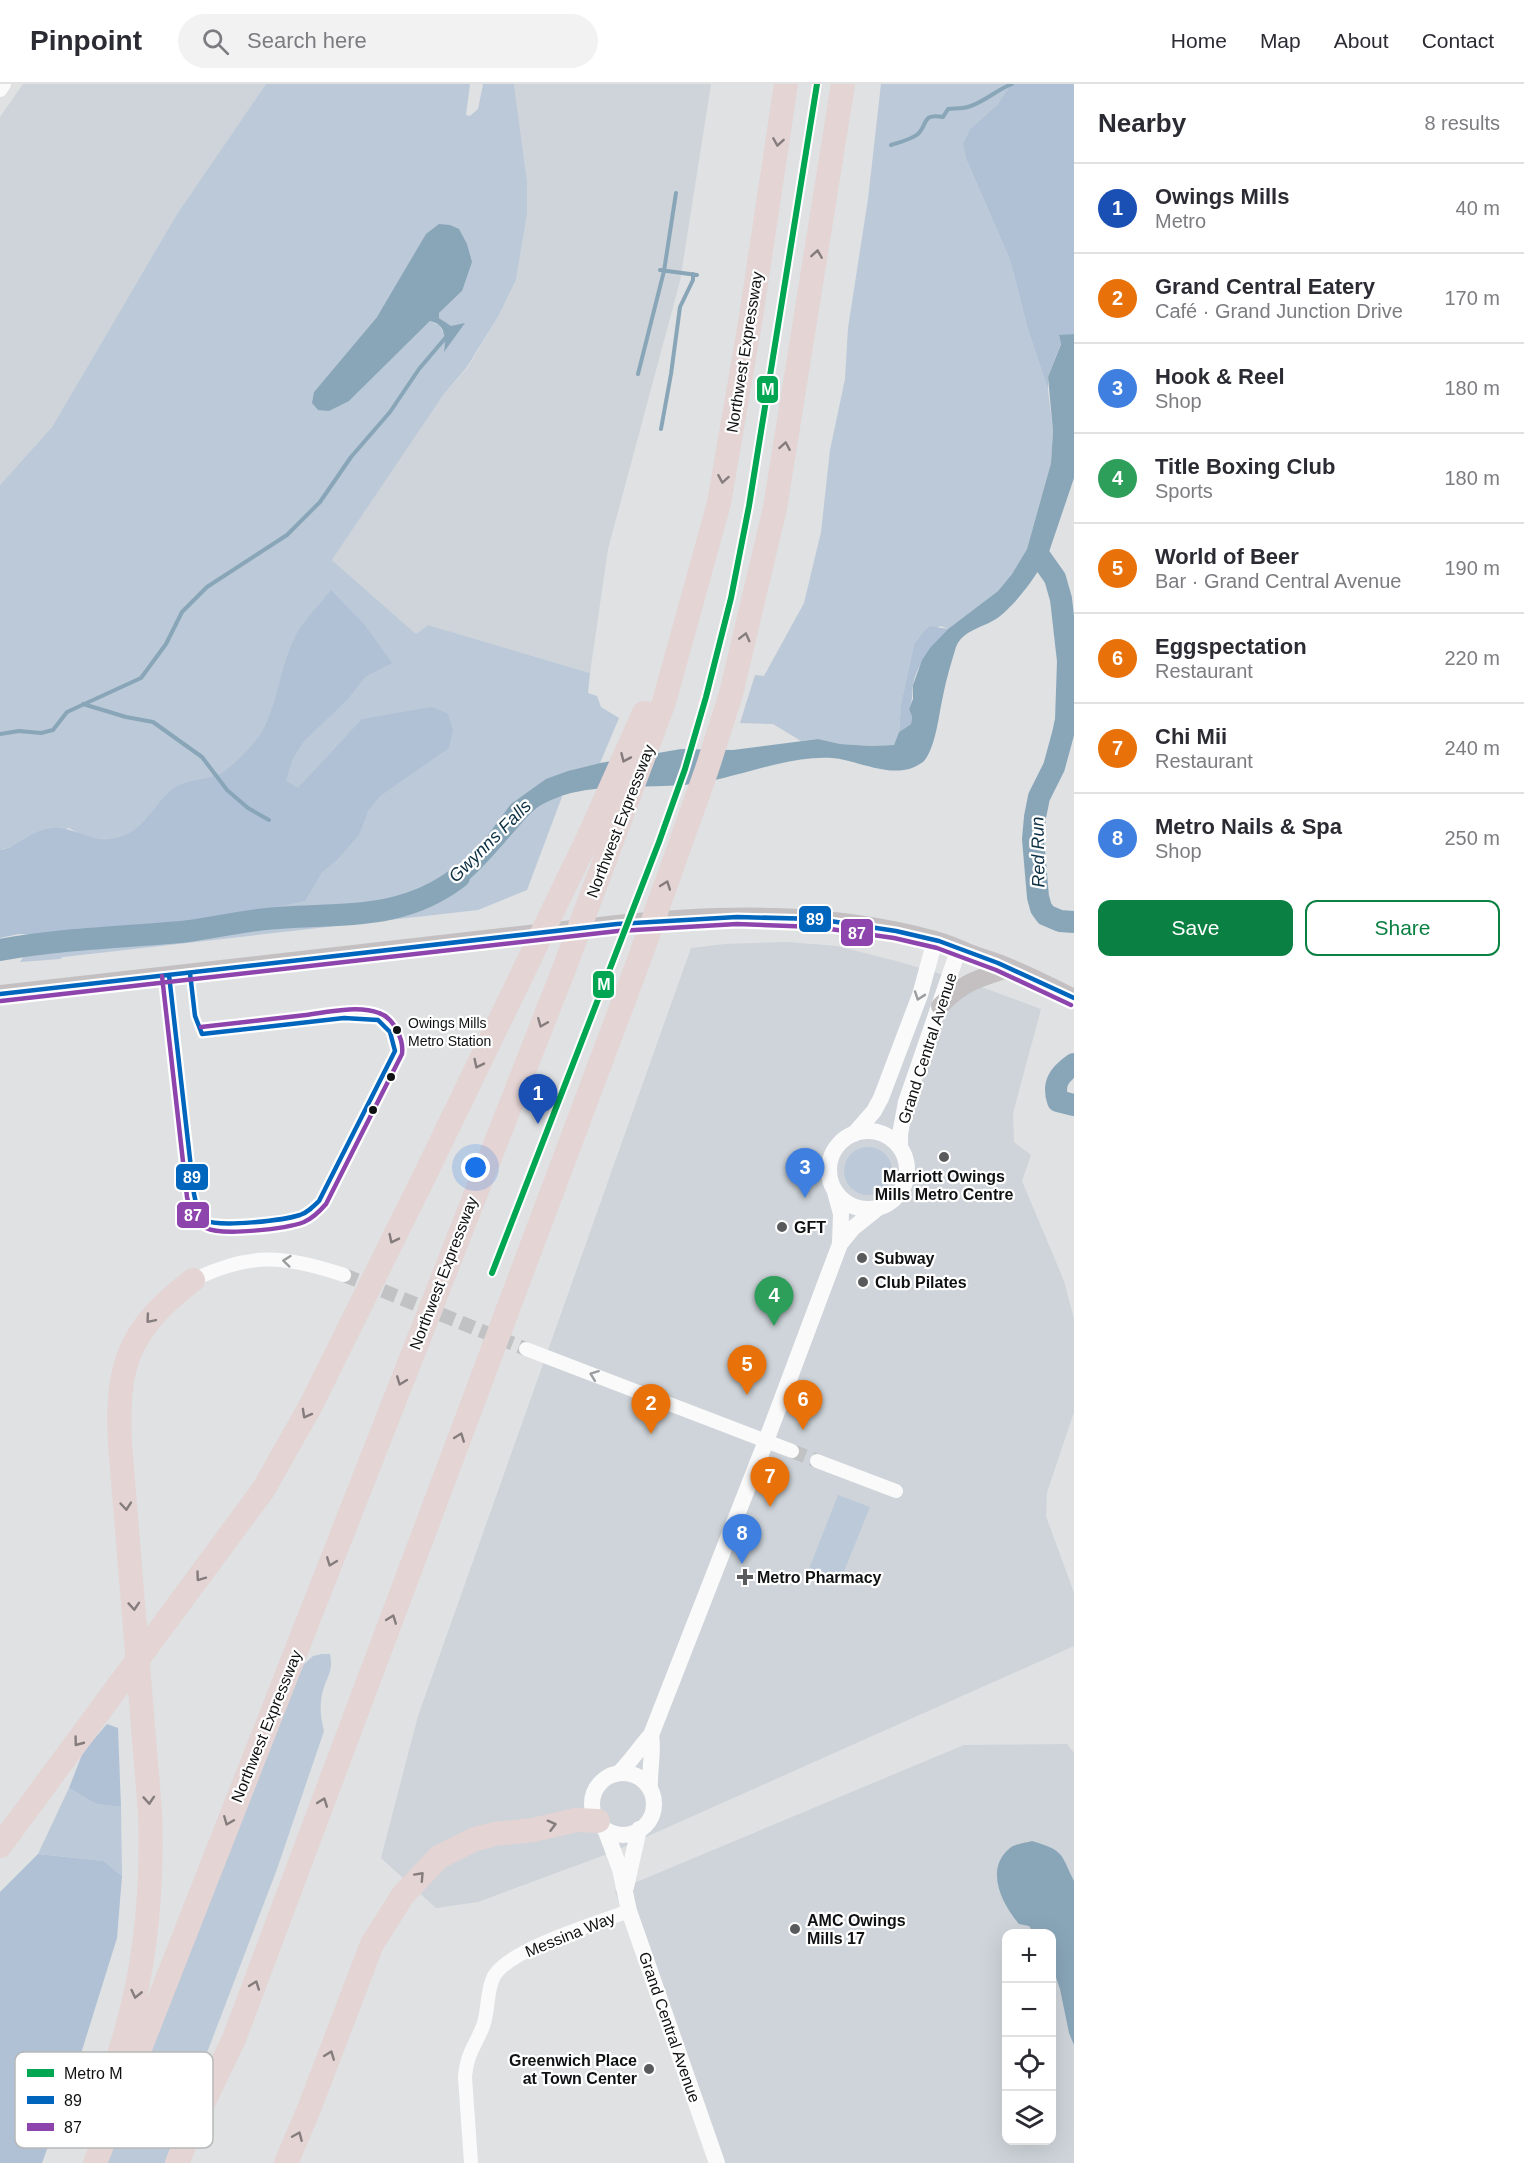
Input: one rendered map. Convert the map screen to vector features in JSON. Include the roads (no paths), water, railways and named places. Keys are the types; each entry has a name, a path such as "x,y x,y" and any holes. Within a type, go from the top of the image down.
{"highway":[{"name":"Northwest Expressway","path":"139,2052 564,969 701,571 721,491 751,317 786,84"},
{"path":"213,2106 234,2039 639,960 707,769 731,694 775,508 843,84"},
{"path":"0,1846 153,1642 263,1490 310,1407 656,703"},
{"path":"121,2052 140,1978 151,1898 150,1812 120,1444 118,1412 120,1387 130,1348 137,1335 168,1299 193,1280"},
{"path":"286,2163 369,1953 403,1895 439,1857 475,1839 495,1834 533,1830 576,1820 602,1825"},
{"path":"213,2083 234,2039"},
{"path":"82,2163 87,2148"},
{"name":"Northwest Expressway","path":"95,2163 101,2148"},
{"path":"177,2163 183,2148"},
{"path":"195,2163 200,2148"}],"main road":[{"path":"0,994 686,917 753,915 793,917 881,928 934,940 1011,968 1069,996"},
{"path":"940,1006 956,990 977,979 1011,968"}],"street":[{"path":"0,90 4,84"},
{"name":"Grand Central Avenue","path":"840,1244 841,1214 830,1179 829,1166 833,1153 841,1142 854,1134 874,1111 920,994 934,940"},
{"name":"Grand Central Avenue","path":"717,2163 629,1911 613,1847 594,1814 593,1796 597,1786 604,1779 619,1773 635,1757 651,1735 840,1244 853,1228 878,1208 895,1199 903,1189 907,1177 906,1164 900,1148 900,1134 906,1102 959,948"},
{"name":"Grand Central Avenue","path":"854,1134 867,1131 880,1133 900,1148"},
{"path":"835,1191 844,1202 856,1208 878,1208"},
{"path":"193,1280 214,1269 254,1259 298,1262 344,1275"},
{"path":"526,1349 792,1451"},
{"path":"817,1461 897,1491"},
{"name":"Grand Central Avenue","path":"625,1891 639,1829 650,1818 653,1809 649,1766 653,1744 651,1735"},
{"path":"619,1773 634,1775 650,1788"},
{"path":"602,1825 614,1833 625,1834 639,1829"},
{"name":"Messina Way","path":"471,2163 466,2064 469,2052 483,2025 493,1979 500,1968 526,1951 629,1911"}],"water":[{"path":"439,224 459,229 467,244 472,262 462,291 439,313 439,318 451,326 465,323 444,352 444,333 439,325 430,321 349,401 329,411 318,410 312,403 314,392 377,317 426,234"},
{"name":"Gwynns Falls","path":"1074,334 1074,478 1049,552 1033,579 1011,606 996,619 968,633 959,641 947,678 934,739 924,761 912,768 892,771 842,759 814,758 777,764 702,783 599,788 571,793 538,807 488,861 459,888 445,895 434,895 438,884 455,872 479,847 511,804 546,779 568,771 681,749 733,750 818,739 840,744 894,745 899,732 911,724 912,717 909,709 913,699 913,685 922,660 930,648 948,629 998,591 1012,574 1027,549 1051,463 1053,431 1048,377 1061,344 1059,335"},
{"path":"1032,1841 1056,1851 1063,1859 1074,1881 1074,2045 1056,1978 1056,1929 1031,1929 1029,1926 1019,1924 1007,1907 998,1886 998,1866 1002,1856 1017,1845"}],"waterway":[{"path":"891,145 918,134 928,118 943,117 948,109 974,105 1012,84"},
{"path":"638,374 664,271 676,193"},
{"path":"660,270 697,275"},
{"path":"661,429 680,307 693,280 693,274"},
{"path":"0,734 19,731 41,733 53,730 67,712 141,678 166,644 182,612 207,587 287,535 320,502 351,457 390,412 419,369 447,336"},
{"name":"Red Run","path":"1038,554 1055,578 1061,599 1068,661 1066,720 1054,767 1039,797 1035,817 1033,839 1038,897 1046,915 1060,921 1074,922"},
{"path":"83,704 126,717 153,722 202,757 227,790 248,808 269,820"},
{"name":"Gwynns Falls","path":"0,950 68,941 181,932 258,920 362,913 412,903 436,892 459,877"},
{"name":"Red Run","path":"1074,1064 1061,1075 1056,1089 1058,1101 1074,1105"}],"tunnel":[{"path":"344,1275 526,1349"},
{"path":"792,1451 817,1461"}],"metro line":[{"name":"M","path":"492,1273 659,842 685,769 706,697 731,598 749,506 817,84"}],"place":[{"name":"Owings Mills Metro Station","path":"397,1030"},
{"name":"Owings Mills","path":"538,1124"},
{"name":"Marriott Owings Mills Metro Centre","path":"944,1157"},
{"name":"Hook & Reel","path":"805,1198"},
{"name":"GFT","path":"782,1227"},
{"name":"Subway","path":"862,1258"},
{"name":"Club Pilates","path":"863,1282"},
{"name":"Title Boxing Club","path":"774,1326"},
{"name":"World of Beer","path":"747,1395"},
{"name":"Eggspectation","path":"803,1430"},
{"name":"Grand Central Eatery","path":"651,1434"},
{"name":"Chi Mii","path":"770,1507"},
{"name":"Metro Nails & Spa","path":"742,1564"},
{"name":"Metro Pharmacy","path":"745,1577"},
{"name":"AMC Owings Mills 17","path":"795,1929"},
{"name":"Greenwich Place at Town Center","path":"649,2069"}]}
